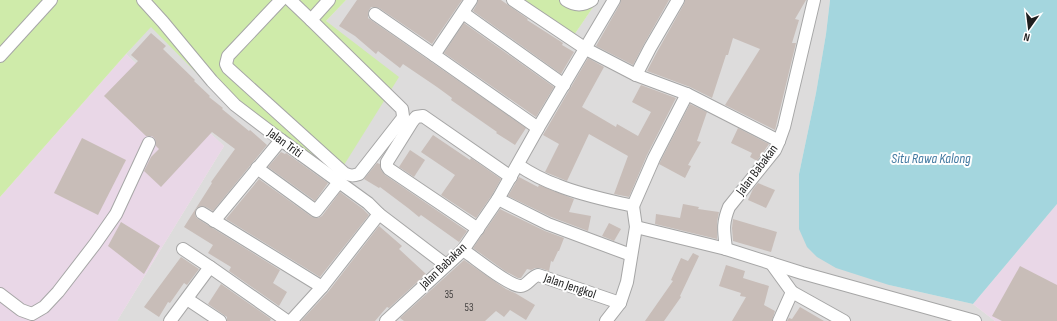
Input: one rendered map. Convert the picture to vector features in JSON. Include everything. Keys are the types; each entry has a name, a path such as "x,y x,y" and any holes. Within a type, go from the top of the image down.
{"street":[{"path":"0,56 51,0"},
{"name":"Jalan Triti","path":"143,0 216,86 235,105 280,140 368,203 379,214 446,264"},
{"path":"281,0 228,56 226,64 228,68 344,173 350,176 360,174 402,119 402,109 290,0"},
{"path":"311,20 329,0"},
{"path":"434,55 472,0"},
{"path":"513,0 586,49 636,75 687,94 779,141"},
{"path":"566,0 572,4 585,4 592,0"},
{"name":"Jalan Babakan","path":"392,319 446,264 463,250 478,229 498,199 614,0"},
{"path":"636,75 678,0"},
{"name":"Jalan Babakan","path":"726,249 723,228 729,207 775,150 784,127 814,0"},
{"path":"463,13 564,85"},
{"path":"375,14 538,128"},
{"path":"606,321 620,303 627,282 636,227 632,206 654,158 687,94"},
{"path":"478,229 387,166 387,162 412,122 416,117 423,116 511,177"},
{"path":"214,221 280,140"},
{"path":"0,294 21,310 32,314 44,307 58,292 116,214 149,144"},
{"path":"518,165 534,175 556,185 584,194 632,206"},
{"path":"257,168 316,211 339,182"},
{"path":"498,199 548,224 631,255"},
{"path":"202,213 322,287"},
{"path":"291,321 322,287 379,214"},
{"path":"636,227 726,249 802,273 975,321"},
{"path":"183,249 287,321"},
{"name":"Jalan Jengkol","path":"463,250 510,283 519,287 525,286 533,276 538,275 620,303"},
{"path":"771,263 792,292 844,321"},
{"path":"170,321 210,267"},
{"path":"779,321 792,292"},
{"path":"187,299 220,321"}],"shaded area":[{"path":"346,0 521,0 574,35 598,0 830,0 816,93 799,174 889,285 973,304 995,321 117,321 224,146 126,54 151,26 237,114"},
{"path":"126,54 224,146 117,321 0,321 0,197"},
{"path":"1057,204 1057,321 995,321 973,304"}],"green space":[{"path":"0,0 346,0 326,21 399,77 334,181 237,114 151,27 0,197"},
{"path":"521,0 598,0 574,35"}],"water":[{"name":"Situ Rawa Kalong","path":"830,0 1057,0 1057,204 973,304 889,285 836,268 817,257 807,247 799,229 799,174 816,93"}],"building":[{"path":"357,0 462,0 432,44 379,8 371,7 368,18 526,128 515,145 496,133 497,132 451,100 452,98 403,64 400,68 378,51 376,54 355,36 339,26"},
{"path":"478,0 501,0 528,19 527,20 563,43 562,45 574,52 561,74 473,11"},
{"path":"621,0 669,0 633,65 596,46"},
{"path":"685,0 806,0 795,19 799,20 792,43 796,43 775,130 725,105 760,49 733,38 712,98 690,87 647,71"},
{"path":"464,23 554,87 536,117 444,53"},
{"path":"151,33 166,46 163,49 195,80 194,81 210,96 209,97 267,145 213,211 202,206 196,209 195,213 198,219 280,270 273,283 287,292 279,306 229,271 231,267 208,253 213,245 184,227 212,183 211,182 235,149 212,132 161,187 144,171 151,157 159,149 156,146 155,139 152,136 146,136 104,96 138,61 131,55"},
{"path":"588,58 604,67 582,107 616,127 617,124 638,136 651,112 632,102 641,85 676,98 647,155 629,197 614,194 628,156 589,134 567,181 545,172 559,144 543,135"},
{"path":"690,104 707,112 697,141 701,142 688,165 691,166 685,178 659,164"},
{"path":"738,128 769,144 757,161 750,157 752,153 731,143"},
{"path":"433,135 470,160 471,158 501,179 476,218 441,195 455,175 421,152"},
{"path":"82,138 126,160 98,215 54,193"},
{"path":"410,150 425,160 414,177 399,167"},
{"path":"281,152 286,153 328,183 315,201 268,167"},
{"path":"377,163 380,164 381,170 385,175 467,231 459,242 421,215 419,217 380,187 379,188 364,179"},
{"path":"519,177 538,187 539,185 574,199 569,212 591,216 588,231 551,217 508,196"},
{"path":"259,179 315,218 322,216 340,192 369,215 320,277 226,219"},
{"path":"758,183 775,190 766,208 748,200 753,189"},
{"path":"683,204 699,207 698,209 719,212 717,222 717,239 655,224 656,214 680,218"},
{"path":"500,209 545,231 564,238 553,262 551,261 549,271 540,268 531,270 527,269 521,278 518,278 505,271 473,248"},
{"path":"733,219 777,232 771,252 733,241"},
{"path":"121,222 160,246 144,274 108,246"},
{"path":"609,223 621,229 614,241 602,236"},
{"path":"379,226 402,246 399,249 426,274 389,308 387,307 375,321 301,321 328,292"},
{"path":"693,253 699,256 680,296 681,297 664,321 645,321 673,281 671,280 681,258 688,261"},
{"path":"181,257 199,269 187,285 184,283 170,303 168,302 159,317 144,307"},
{"path":"464,260 506,289 535,305 526,320 510,310 504,317 496,311 485,321 404,321 400,318"},
{"path":"726,265 745,271 743,278 769,286 764,305 775,311 772,321 732,321 746,297 740,296 741,293 719,286"},
{"path":"1020,266 1057,285 1057,321 1002,321 992,316"},
{"path":"221,284 271,319 270,321 227,321 227,317 208,304"},
{"path":"800,307 824,321 787,321 789,318 792,319"}]}
